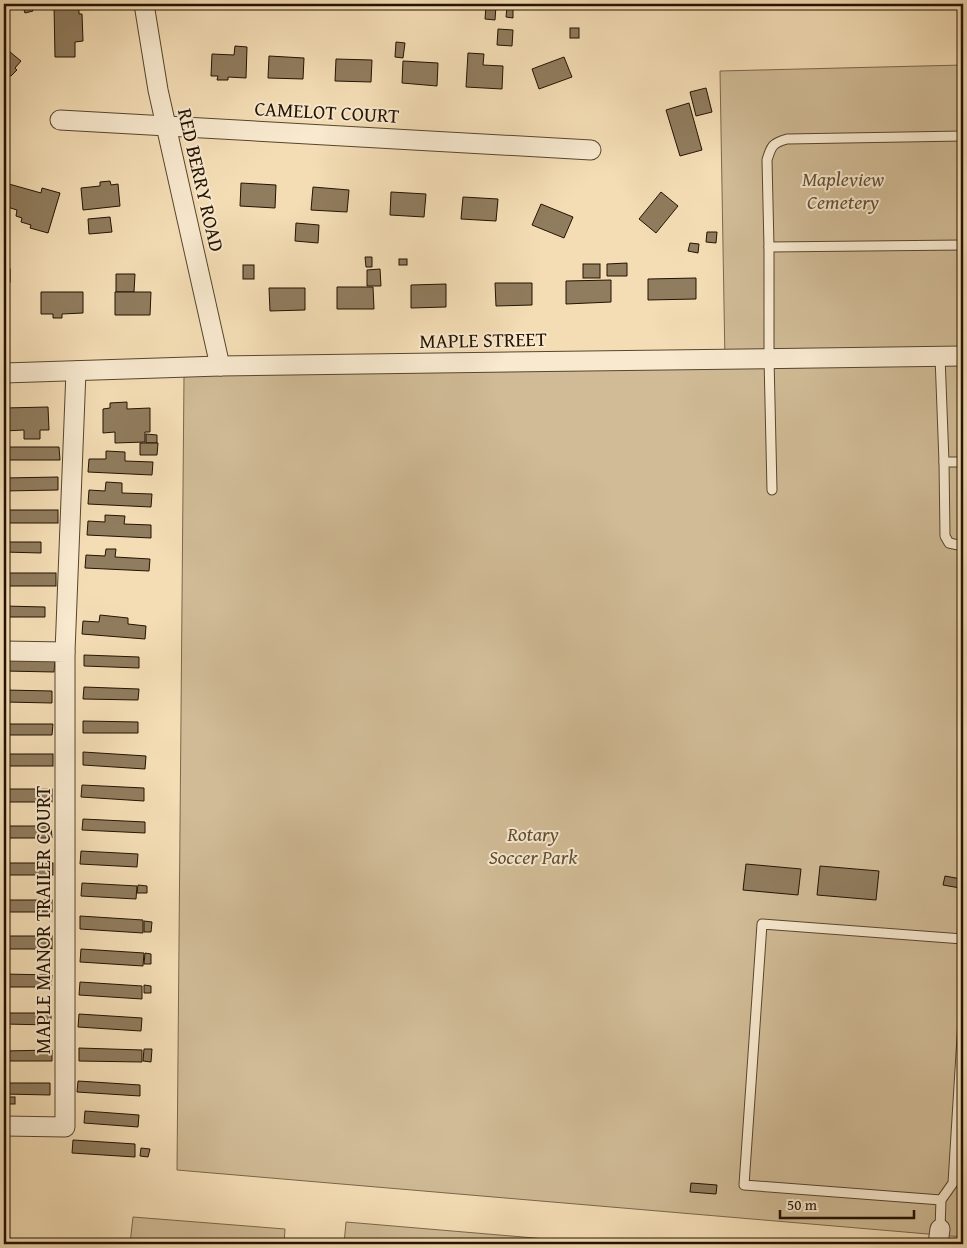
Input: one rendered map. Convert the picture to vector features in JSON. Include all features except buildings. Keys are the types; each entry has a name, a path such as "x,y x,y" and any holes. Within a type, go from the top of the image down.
{"street":[{"name":"RED BERRY ROAD","path":"144,4 165,126 220,366"},
{"name":"CAMELOT COURT","path":"60,120 591,150"},
{"name":"MAPLE STREET","path":"4,373 220,366 963,356"},
{"name":"MAPLE MANOR TRAILER COURT","path":"4,1126 65,1126 65,652 76,371"},
{"path":"4,651 65,652"}],"lane":[{"path":"772,490 768,358 769,247 766,160 771,147 787,139 963,136"},
{"path":"769,247 963,245"},
{"path":"940,356 945,536 949,543 963,546"},
{"path":"944,462 963,462"},
{"path":"941,1200 744,1185 762,924 963,939"},
{"path":"939,1237 941,1200 953,1184 963,1022"}],"green space":[{"name":"Rotary Soccer Park","path":"963,65 963,1237 177,1170 184,375 725,363 720,71"},
{"path":"133,1217 285,1229 284,1244 130,1244"},
{"path":"346,1222 570,1241 570,1244 344,1244"}],"park label":[{"name":"Mapleview Cemetery","path":"843,190"}]}
